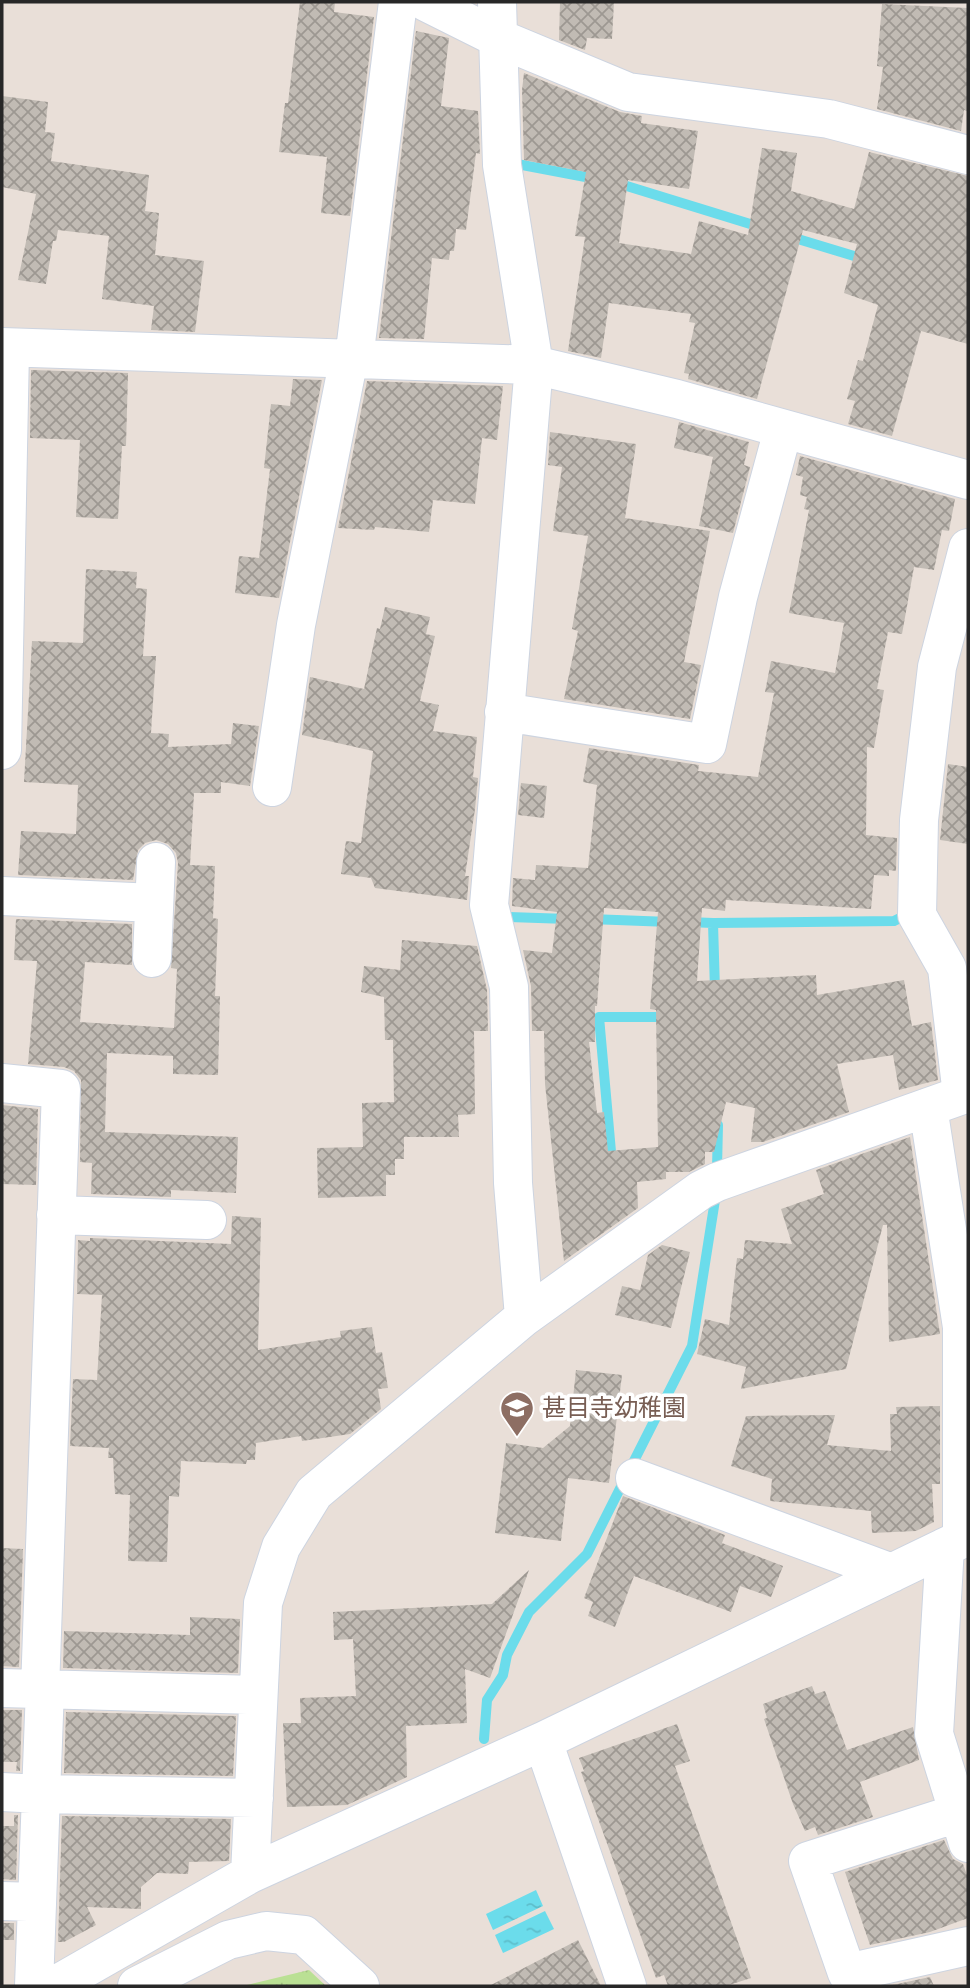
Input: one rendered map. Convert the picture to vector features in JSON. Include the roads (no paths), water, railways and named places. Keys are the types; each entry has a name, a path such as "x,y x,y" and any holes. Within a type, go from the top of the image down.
{"street":[{"path":"272,787 296,625 351,358 398,2"},
{"path":"426,2 497,20 628,92 829,119 968,155"},
{"path":"497,20 502,165 534,365 489,905 509,987 513,1183 524,1317"},
{"path":"2,750 6,348 534,365 677,399 968,480"},
{"path":"504,712 707,744 738,597 783,430"},
{"path":"968,548 937,667 919,820 917,915 947,968 962,1326 959,1540 951,1730 963,1828 808,1861 850,1980 968,1946"},
{"path":"152,958 156,862"},
{"path":"2,896 154,902"},
{"path":"2,1083 61,1088 41,1794 19,1902 34,1986"},
{"path":"250,1874 263,1603 281,1547 314,1493 524,1317 717,1182 953,1098"},
{"path":"56,1215 207,1220"},
{"path":"635,1478 892,1573"},
{"path":"54,1986 250,1874 543,1741 959,1540"},
{"path":"2,1688 258,1695"},
{"path":"543,1741 627,1986"},
{"path":"2,1792 254,1798"},
{"path":"136,1986 228,1940 266,1931 304,1935 360,1986"},
{"path":"191,1986 228,1940"}],"water":[{"path":"536,1890 543,1906 493,1930 486,1914"},
{"path":"545,1911 554,1929 503,1953 495,1935"}],"waterway":[{"path":"517,164 596,179"},
{"path":"617,183 760,227"},
{"path":"788,236 864,259"},
{"path":"509,917 568,919"},
{"path":"713,923 894,921 902,917"},
{"path":"590,919 670,922"},
{"path":"688,922 713,923 715,991"},
{"path":"612,1163 599,1017 668,1017"},
{"path":"717,1168 718,1125"},
{"path":"484,1739 487,1700 503,1675 507,1655 529,1612 587,1554 692,1346 715,1200"}],"place":[{"name":"甚目寺幼稚園","path":"517,1438"}]}
